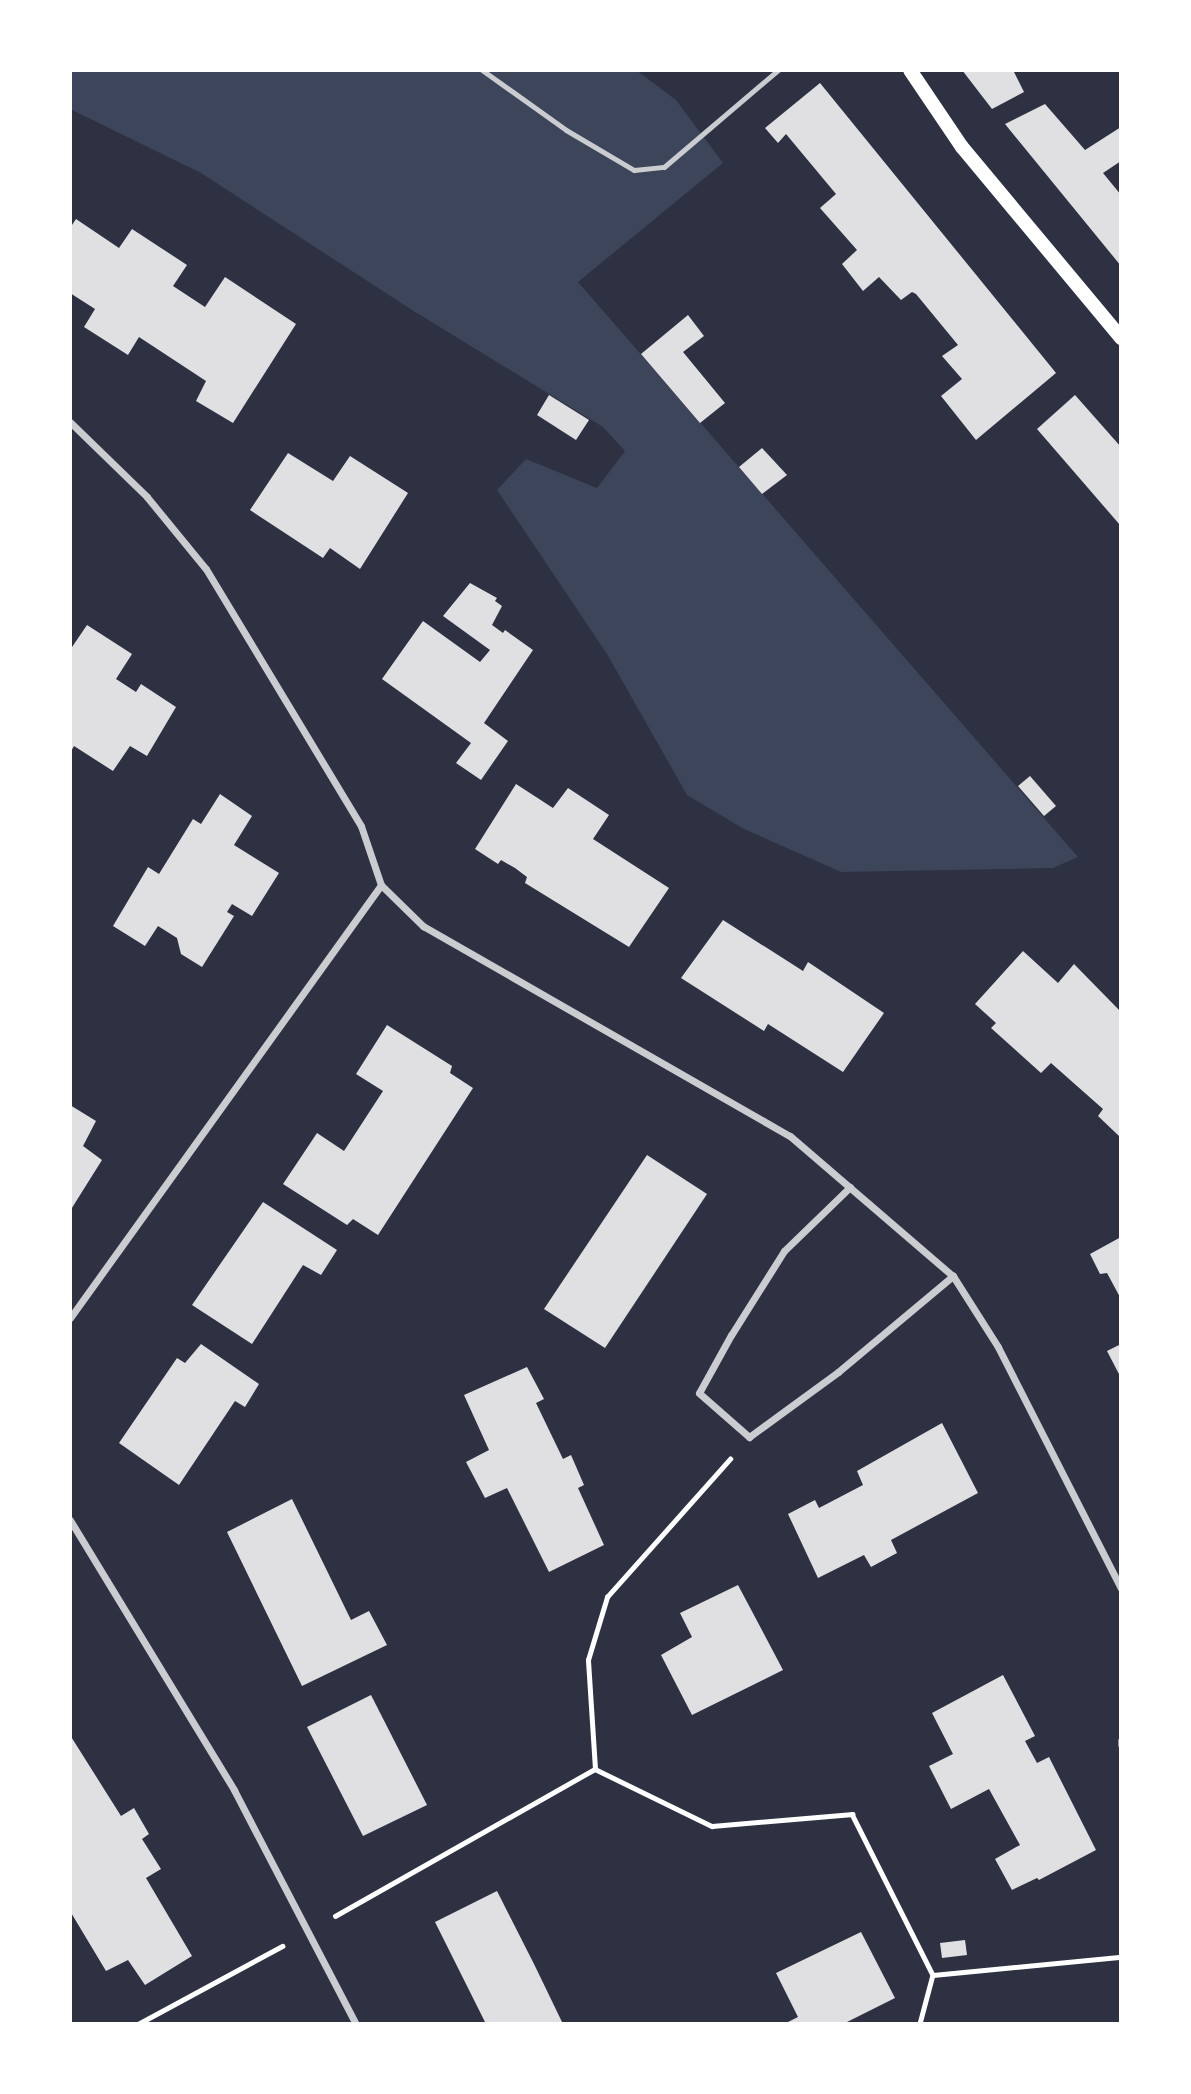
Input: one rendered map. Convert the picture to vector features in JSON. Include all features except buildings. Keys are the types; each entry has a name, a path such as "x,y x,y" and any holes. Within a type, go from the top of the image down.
{"main road":[{"path":"910,70 962,147 1121,338"}],"street":[{"path":"70,422 147,497 206,569 361,825 381,886 423,926 790,1136 953,1276 999,1347 1121,1588"},
{"path":"70,1318 381,886"},
{"path":"850,1187 785,1251 730,1335 699,1393 749,1437 838,1372 953,1276"},
{"path":"70,1520 234,1790 356,2024"}],"lane":[{"path":"482,70 566,131 634,170 664,167 778,70"}],"path":[{"path":"595,1769 588,1660 607,1597 708,1487 749,1437"},
{"path":"138,2024 309,1931 595,1769"},
{"path":"595,1769 712,1826 852,1814 933,1975 920,2024"},
{"path":"933,1975 1121,1957"}],"shaded area":[{"path":"70,70 636,70 676,100 723,163 578,282 1078,857 1053,868 841,872 744,829 687,795 607,654 497,490 526,459 597,488 625,451 603,427 412,310 201,173 70,109"}]}
